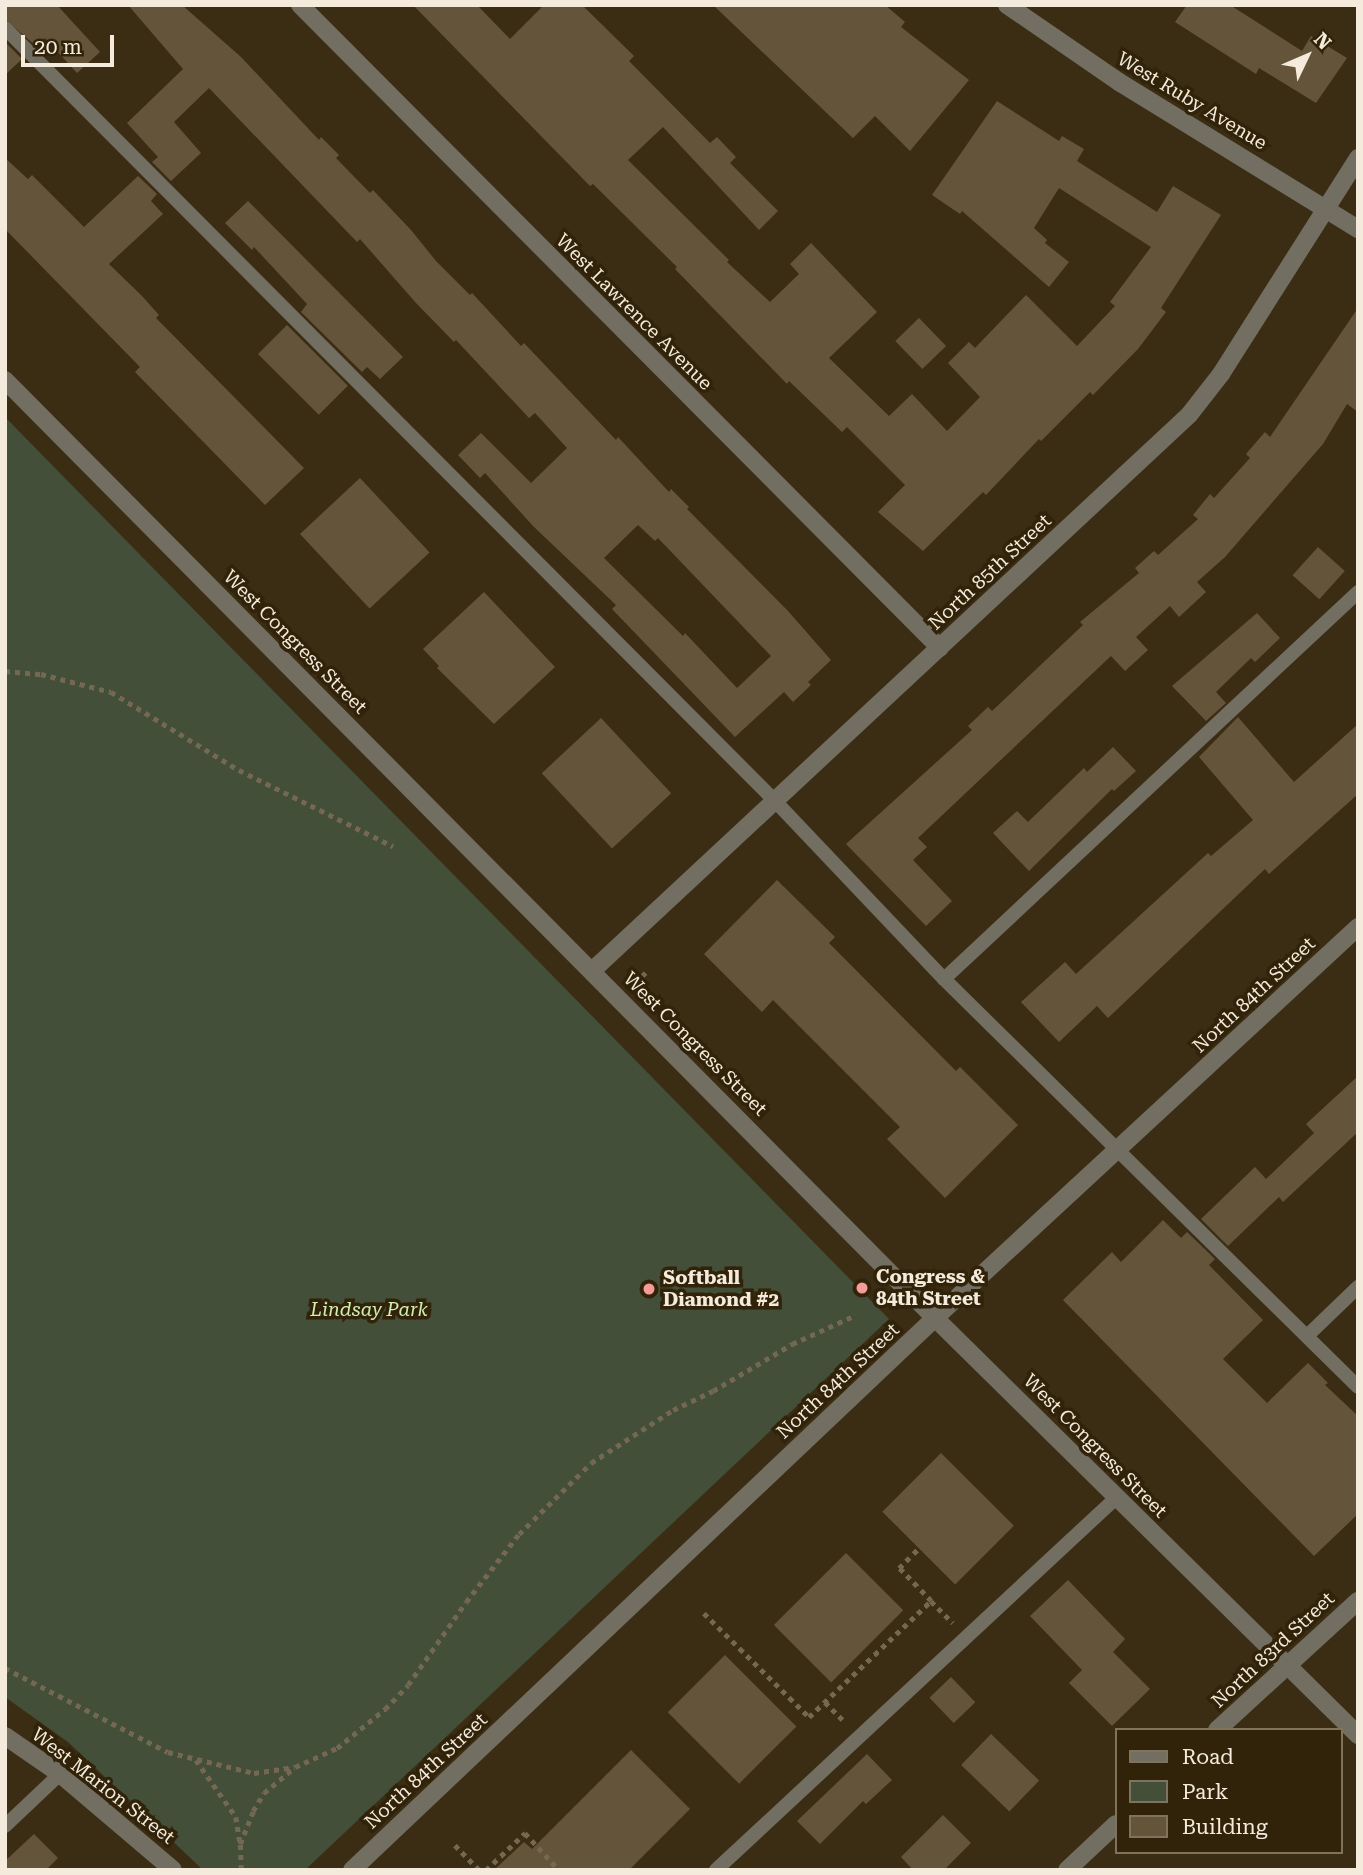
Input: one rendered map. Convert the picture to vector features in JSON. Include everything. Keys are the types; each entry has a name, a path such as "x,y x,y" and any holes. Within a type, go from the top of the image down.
{"street":[{"name":"West Lawrence Avenue","path":"300,5 940,648"},
{"name":"West Ruby Avenue","path":"1007,5 1119,82 1358,229"},
{"name":"North 85th Street","path":"593,970 1189,415 1221,374 1358,158"},
{"name":"West Congress Street","path":"5,380 593,970 935,1318 1358,1735"},
{"name":"North 84th Street","path":"352,1870 935,1318 1358,928"},
{"name":"North 83rd Street","path":"1219,1728 1358,1601"},
{"name":"West Marion Street","path":"5,1736 60,1774 173,1870"},
{"path":"1067,1870 1114,1826"}],"lane":[{"path":"5,28 776,802 944,979 1119,1148 1358,1387"},
{"path":"944,979 1358,592"},
{"path":"1307,1336 1358,1287"},
{"path":"716,1870 1117,1497"},
{"path":"5,1826 60,1774"}],"path":[{"path":"5,671 41,674 111,692 239,771 393,846"},
{"path":"240,1844 253,1811 264,1793 295,1767 337,1748 385,1709 408,1685 466,1602 519,1534 591,1463 673,1410 713,1391 755,1364 856,1315"},
{"path":"704,1613 808,1717 931,1601 899,1568 919,1548"},
{"path":"5,1668 168,1752 254,1773 295,1767"},
{"path":"195,1759 236,1817 241,1870"},
{"path":"486,1870 525,1833 559,1870"},
{"path":"455,1845 480,1870"}],"green space":[{"name":"Lindsay Park","path":"5,417 889,1319 305,1870 203,1870 68,1742 5,1697"}],"building":[{"path":"5,5 57,5 100,52 77,73 45,38 36,46 5,19"},
{"path":"128,5 182,5 241,57 319,140 321,137 339,155 336,158 370,193 373,190 436,261 470,295 472,293 521,346 524,343 669,492 671,489 689,507 687,509 788,611 831,660 808,682 811,685 793,702 784,692 735,737 612,609 616,605 533,526 485,473 480,478 458,455 481,433 531,483 567,448 535,413 529,418 456,340 454,342 416,303 360,239 357,242 209,88 174,122 201,153 171,181 152,162 158,157 127,123 183,69","holes":["638,525 655,541 658,538 771,656 737,688 685,633 683,636 604,558"]},
{"path":"413,5 477,5 510,39 544,5 582,5 634,56 629,61 710,143 717,137 736,157 730,163 778,211 759,230 663,127 628,160 729,260 727,262 770,302 799,274 790,264 811,243 877,312 829,358 889,416 912,394 947,431 980,397 948,363 969,342 975,348 1026,295 1077,346 1115,306 1110,302 1151,247 1059,188 1034,228 1047,240 1045,243 1069,262 1049,287 962,211 960,214 932,195 997,101 1059,141 1062,136 1084,149 1077,161 1157,212 1173,186 1221,215 1161,308 1166,312 1138,349 1093,395 1090,392 1041,441 1039,439 986,495 983,492 923,551 878,512 905,485 847,427 842,432 789,381 787,384 675,269 677,267 593,184 590,186"},
{"path":"713,5 885,5 905,22 901,27 969,80 910,151 875,116 853,138"},
{"path":"1187,5 1230,5 1302,51 1311,36 1347,58 1316,103 1259,68 1256,74 1175,22"},
{"path":"5,42 22,59 5,75"},
{"path":"5,158 28,179 32,175 84,227 138,176 157,194 151,201 163,214 109,264 159,315 156,318 304,468 265,505 135,372 140,367 5,229"},
{"path":"248,201 403,357 380,379 367,367 362,372 301,312 307,304 254,247 252,250 225,223"},
{"path":"1358,308 1358,412 1347,404 1323,444 1225,557 1197,582 1206,592 1179,617 1170,606 1136,637 1148,650 1125,671 1111,656 918,838 927,847 913,860 952,901 926,926 846,844 972,730 968,726 988,707 992,711 1083,625 1080,622 1139,573 1135,568 1154,551 1158,555 1198,519 1193,515 1210,494 1214,498 1250,458 1246,454 1265,432 1270,437"},
{"path":"919,318 946,346 922,369 895,341"},
{"path":"287,325 348,386 319,415 258,354"},
{"path":"360,478 430,553 370,609 300,534"},
{"path":"1318,547 1345,571 1319,599 1293,575"},
{"path":"484,592 555,667 494,724 437,668 439,666 423,649"},
{"path":"1257,613 1280,638 1255,662 1251,658 1216,692 1226,703 1206,721 1172,686"},
{"path":"1238,717 1294,782 1358,724 1358,794 1269,874 1265,869 1108,1018 1097,1006 1059,1042 1021,1002 1065,962 1076,974 1208,853 1211,856 1253,820 1199,757"},
{"path":"601,718 671,793 612,849 542,773"},
{"path":"1113,747 1136,771 1114,791 1112,789 1029,871 993,833 1017,811 1028,822 1084,768 1087,772"},
{"path":"777,880 835,937 829,943 956,1071 960,1067 1018,1125 945,1198 887,1139 900,1127 773,1000 762,1012 704,954"},
{"path":"1358,1076 1358,1132 1283,1202 1279,1197 1228,1246 1201,1219 1255,1167 1266,1179 1314,1133 1306,1124"},
{"path":"1163,1220 1181,1238 1187,1232 1215,1259 1209,1265 1263,1320 1223,1359 1267,1403 1308,1363 1328,1383 1325,1385 1358,1416 1358,1514 1314,1556 1063,1300 1112,1252 1121,1262"},
{"path":"941,1453 1014,1526 955,1585 882,1512"},
{"path":"846,1553 903,1610 831,1682 774,1625"},
{"path":"1068,1580 1125,1639 1113,1652 1150,1689 1112,1726 1069,1683 1082,1670 1030,1616"},
{"path":"725,1655 796,1726 739,1784 668,1712"},
{"path":"951,1677 975,1702 954,1723 929,1698"},
{"path":"991,1734 1039,1781 1009,1811 961,1765"},
{"path":"631,1750 690,1809 629,1870 494,1870 524,1842 532,1849"},
{"path":"867,1754 892,1780 866,1804 863,1801 820,1844 797,1821"},
{"path":"943,1815 971,1843 944,1870 913,1870 901,1857"},
{"path":"34,1834 58,1858 46,1870 5,1870 5,1861"}],"place":[{"name":"Congress & 84th Street","path":"862,1288"},
{"name":"Softball Diamond #2","path":"649,1289"}]}
